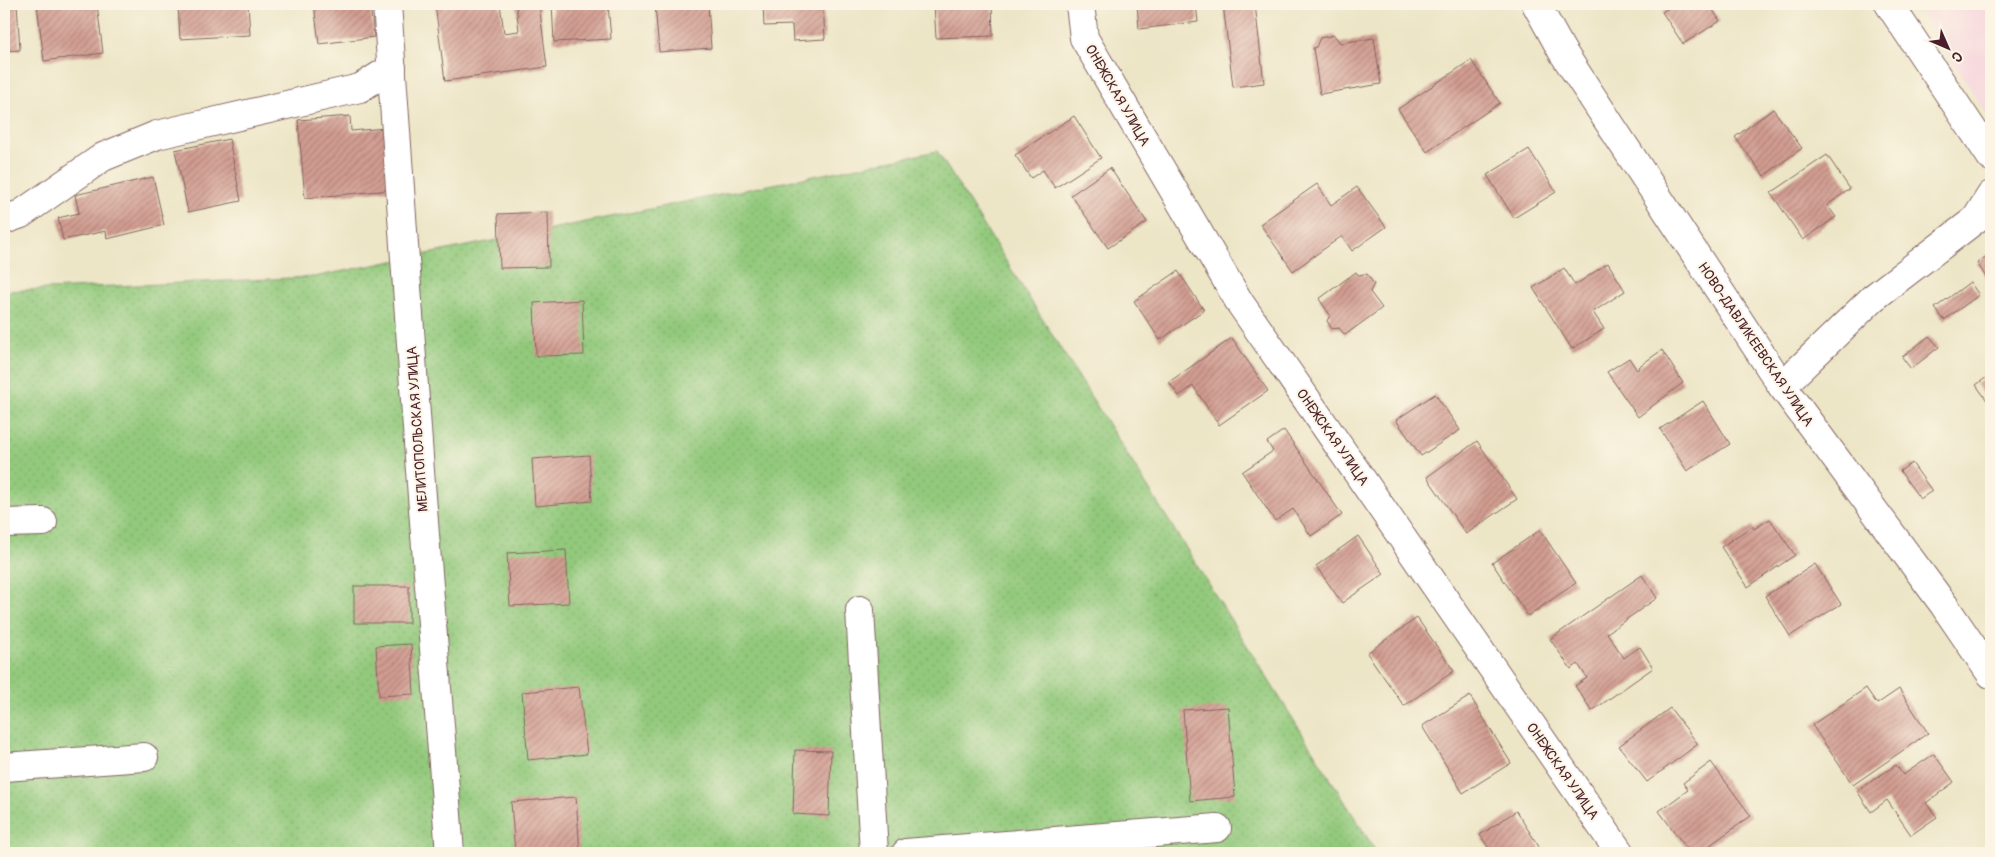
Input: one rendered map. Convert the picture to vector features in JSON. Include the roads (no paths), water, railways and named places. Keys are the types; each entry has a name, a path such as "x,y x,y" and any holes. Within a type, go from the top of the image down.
{"street":[{"name":"МЕЛИТОПОЛЬСКАЯ УЛИЦА","path":"387,4 450,853"},
{"name":"ОНЕЖСКАЯ УЛИЦА","path":"1080,4 1084,38 1240,303 1620,853"},
{"name":"НОВО-ДАВЛИКЕЕВСКАЯ УЛИЦА","path":"1536,4 1562,51 1782,386 1944,605 1991,674"},
{"path":"1889,4 1991,157"},
{"path":"4,220 21,214 103,157 139,142 157,136 360,88 392,68"},
{"path":"1782,386 1873,298 1976,219 1991,195"},
{"path":"4,523 43,522"},
{"path":"860,610 874,853"},
{"path":"4,768 144,757"},
{"path":"906,853 1217,828"}]}
